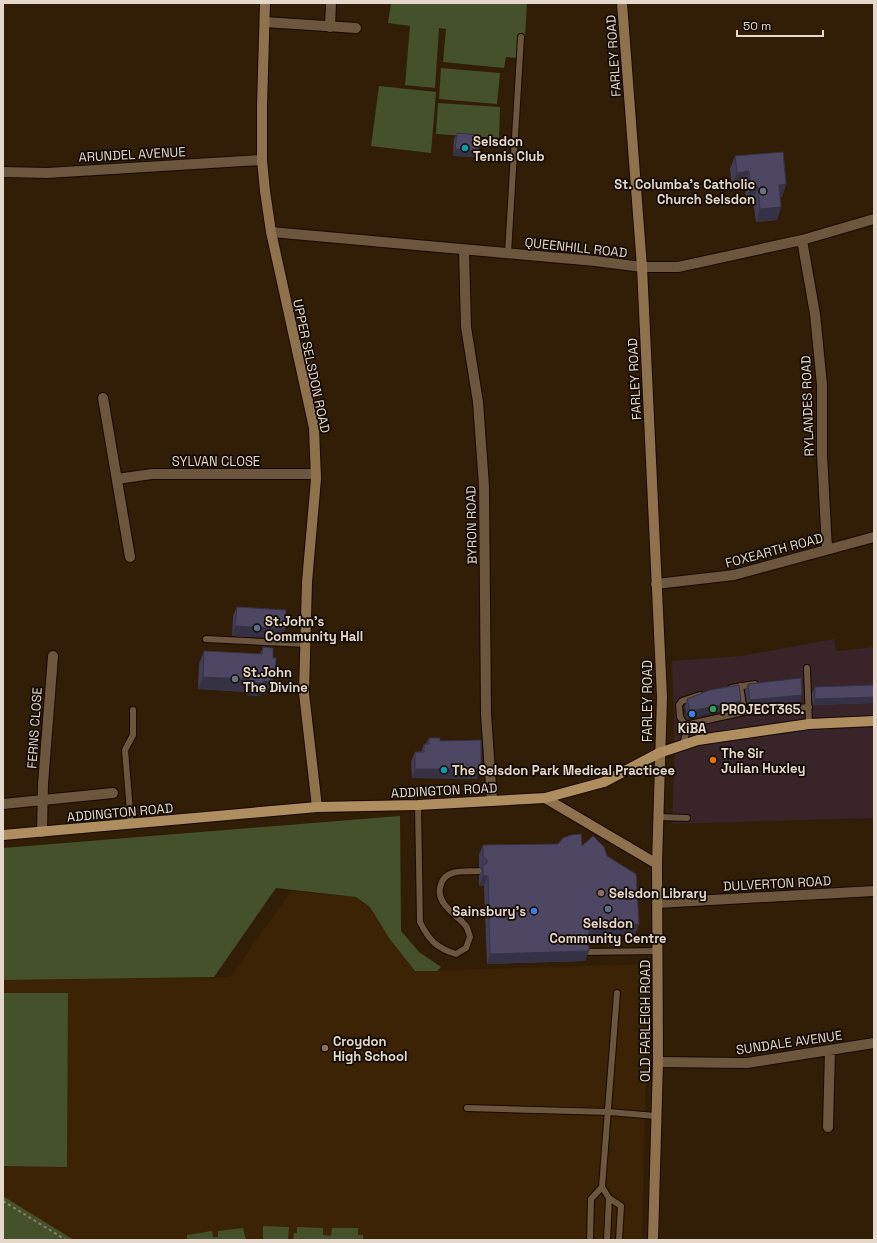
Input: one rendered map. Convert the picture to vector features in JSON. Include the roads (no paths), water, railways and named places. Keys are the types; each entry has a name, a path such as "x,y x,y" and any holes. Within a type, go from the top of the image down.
{"main road":[{"name":"ADDINGTON ROAD","path":"3,835 317,807 418,805 545,798 604,782 659,753 705,738 809,724 874,721"}],"street":[{"name":"UPPER SELSDON ROAD","path":"265,3 266,22 262,106 262,160 271,232 314,428 316,474 307,582 304,693 317,807"},
{"path":"330,27 331,3"},
{"name":"FARLEY ROAD","path":"622,3 642,267 662,697 659,753"},
{"path":"266,22 356,28"},
{"name":"ARUNDEL AVENUE","path":"3,172 47,172 262,160"},
{"name":"QUEENHILL ROAD","path":"271,232 595,261 642,267 678,267 802,240 874,219"},
{"name":"RYLANDES ROAD","path":"802,240 815,314 822,385 822,454 827,549"},
{"name":"BYRON ROAD","path":"464,250 466,327 478,402 484,486 486,714 492,800"},
{"path":"103,398 130,557"},
{"name":"SYLVAN CLOSE","path":"117,479 152,474 316,474"},
{"name":"FOXEARTH ROAD","path":"656,584 734,576 874,537"},
{"name":"FERNS CLOSE","path":"42,832 53,656"},
{"name":"OLD FARLEIGH ROAD","path":"653,1240 658,1062 657,864 659,753"},
{"path":"3,804 113,793"},
{"path":"545,798 657,864"},
{"name":"DULVERTON ROAD","path":"658,903 874,891"},
{"name":"SUNDALE AVENUE","path":"658,1062 747,1063 874,1043"},
{"path":"828,1127 830,1050"}],"lane":[{"path":"508,253 521,37"},
{"path":"206,639 305,644"},
{"path":"807,668 809,724"},
{"path":"727,688 764,684"},
{"path":"740,686 744,712"},
{"path":"688,726 681,720 679,705 684,700 708,693"},
{"path":"688,726 744,712 808,706"},
{"path":"130,824 125,750 134,736 133,710"},
{"path":"683,744 688,726"},
{"path":"418,805 420,922 428,939 444,950 456,954 466,948 470,938 466,927 448,910 442,901 439,889 442,880 453,872 479,872"},
{"path":"658,818 687,818"},
{"path":"585,952 658,951"},
{"path":"590,1240 591,1199 602,1187 617,993"},
{"path":"467,1108 609,1112 656,1116"},
{"path":"602,1187 609,1198 621,1206 619,1240"},
{"path":"607,1240 609,1198"}],"place":[{"name":"Selsdon Tennis Club","path":"465,148"},
{"name":"St. Columba's Catholic Church Selsdon","path":"763,191"},
{"name":"St.John's Community Hall","path":"257,628"},
{"name":"St.John The Divine","path":"235,679"},
{"name":"PROJECT365.","path":"713,709"},
{"name":"KiBA","path":"692,714"},
{"name":"The Sir Julian Huxley","path":"713,760"},
{"name":"The Selsdon Park Medical Practicee","path":"444,770"},
{"name":"Selsdon Library","path":"601,893"},
{"name":"Selsdon Community Centre","path":"608,909"},
{"name":"Sainsbury's","path":"534,911"},
{"name":"Croydon High School","path":"325,1048"}]}
